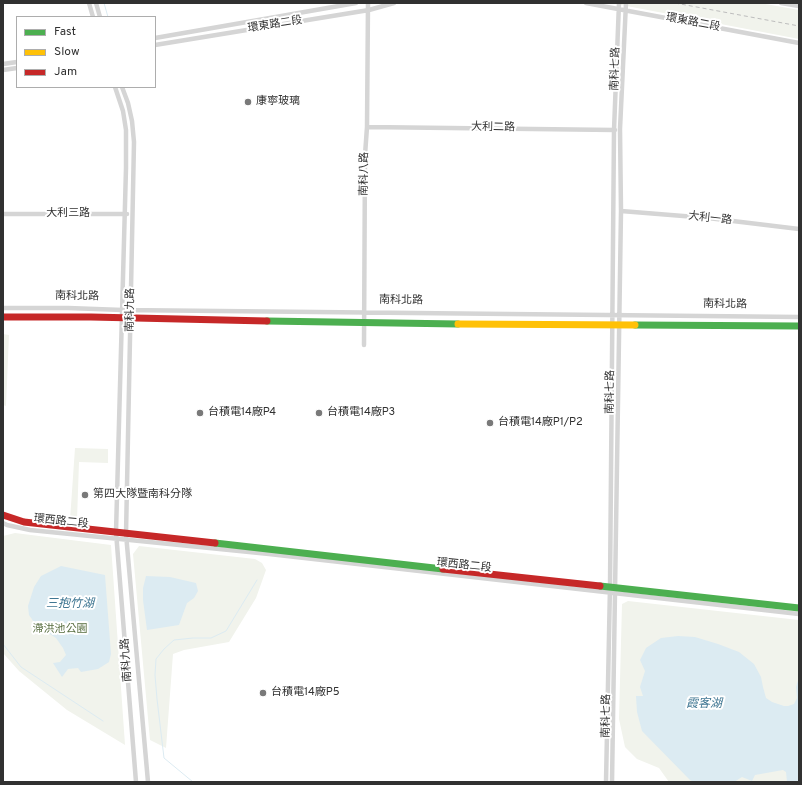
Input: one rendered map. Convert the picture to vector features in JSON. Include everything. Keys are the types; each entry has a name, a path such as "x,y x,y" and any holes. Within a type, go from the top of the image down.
{"street":[{"path":"89,3 93,16"},
{"path":"96,3 100,16"},
{"name":"環東路二段","path":"156,38 356,3"},
{"name":"南科八路","path":"364,345 365,155 367,127 368,3"},
{"name":"環東路二段","path":"156,45 369,10 394,3"},
{"name":"環東路二段","path":"586,3 799,43"},
{"name":"南科七路","path":"606,782 613,590 615,324 612,314 614,130 619,3"},
{"name":"南科七路","path":"612,782 615,324 618,314 621,211 620,129 626,3"},
{"path":"781,3 799,6"},
{"path":"3,64 16,62"},
{"path":"3,70 16,68"},
{"name":"南科九路","path":"116,88 123,111 126,137 126,214 117,536 136,782"},
{"name":"南科九路","path":"122,88 132,121 134,149 127,537 148,782"},
{"name":"大利二路","path":"367,127 620,129"},
{"name":"大利一路","path":"621,211 708,218 799,229"},
{"name":"大利三路","path":"3,214 132,214"},
{"name":"南科北路","path":"3,308 799,317"},
{"name":"南科北路","path":"3,317 90,317 123,319 364,323 799,326"},
{"name":"環西路二段","path":"3,515 24,522 117,536"},
{"name":"環西路二段","path":"4,525 30,530 127,537 613,590 799,614"},
{"name":"環西路二段","path":"613,590 671,594 799,608"}],"green space":[{"path":"611,3 760,3 799,10 799,39"},
{"path":"3,334 9,335 6,406 3,405"},
{"path":"75,448 108,449 108,463 79,462 77,520 70,520"},
{"name":"滯洪池公園","path":"15,533 111,545 125,745 67,710 19,671 3,653 3,536"},
{"path":"139,546 255,559 262,563 266,570 256,598 229,642 184,650 173,654 166,748 150,740 133,554"},
{"name":"霞客湖","path":"628,601 799,620 799,782 669,782 659,768 637,759 625,747 619,719 622,604"}],"water":[{"name":"三抱竹湖","path":"61,566 105,575 111,654 109,662 98,669 81,672 78,668 68,669 62,677 53,663 60,662 66,655 63,648 56,638 36,625 29,615 28,606 34,587 41,576"},
{"path":"146,576 170,577 196,583 198,591 194,598 187,603 179,625 147,630 143,600 143,588"},
{"name":"霞客湖","path":"678,636 695,637 739,652 754,664 761,677 766,698 772,702 784,706 794,704 797,698 796,687 799,677 799,782 787,782 786,772 783,770 755,775 752,781 742,777 734,782 694,782 690,780 642,731 637,712 636,696 643,696 640,687 645,671 640,660 646,648 661,638"}],"waterway":[{"path":"104,3 108,16"},
{"path":"193,782 164,758 155,675 156,659 174,640 211,638 226,631 257,580"},
{"path":"3,644 21,667 103,721"}],"railway":[{"path":"675,3 799,26"}],"traffic: fast":[{"path":"267,321 458,324"},
{"path":"635,325 799,326"},
{"path":"215,543 443,569"},
{"path":"600,586 799,608"}],"traffic: slow":[{"path":"458,324 635,325"}],"traffic: jam":[{"path":"3,317 91,317 267,321"},
{"path":"3,515 24,522 215,543"},
{"path":"443,569 600,586"}],"place":[{"name":"康寧玻璃","path":"248,102"},
{"name":"台積電14廠P4","path":"200,413"},
{"name":"台積電14廠P3","path":"319,413"},
{"name":"台積電14廠P1/P2","path":"490,423"},
{"name":"第四大隊暨南科分隊","path":"85,495"},
{"name":"台積電14廠P5","path":"263,693"}]}
